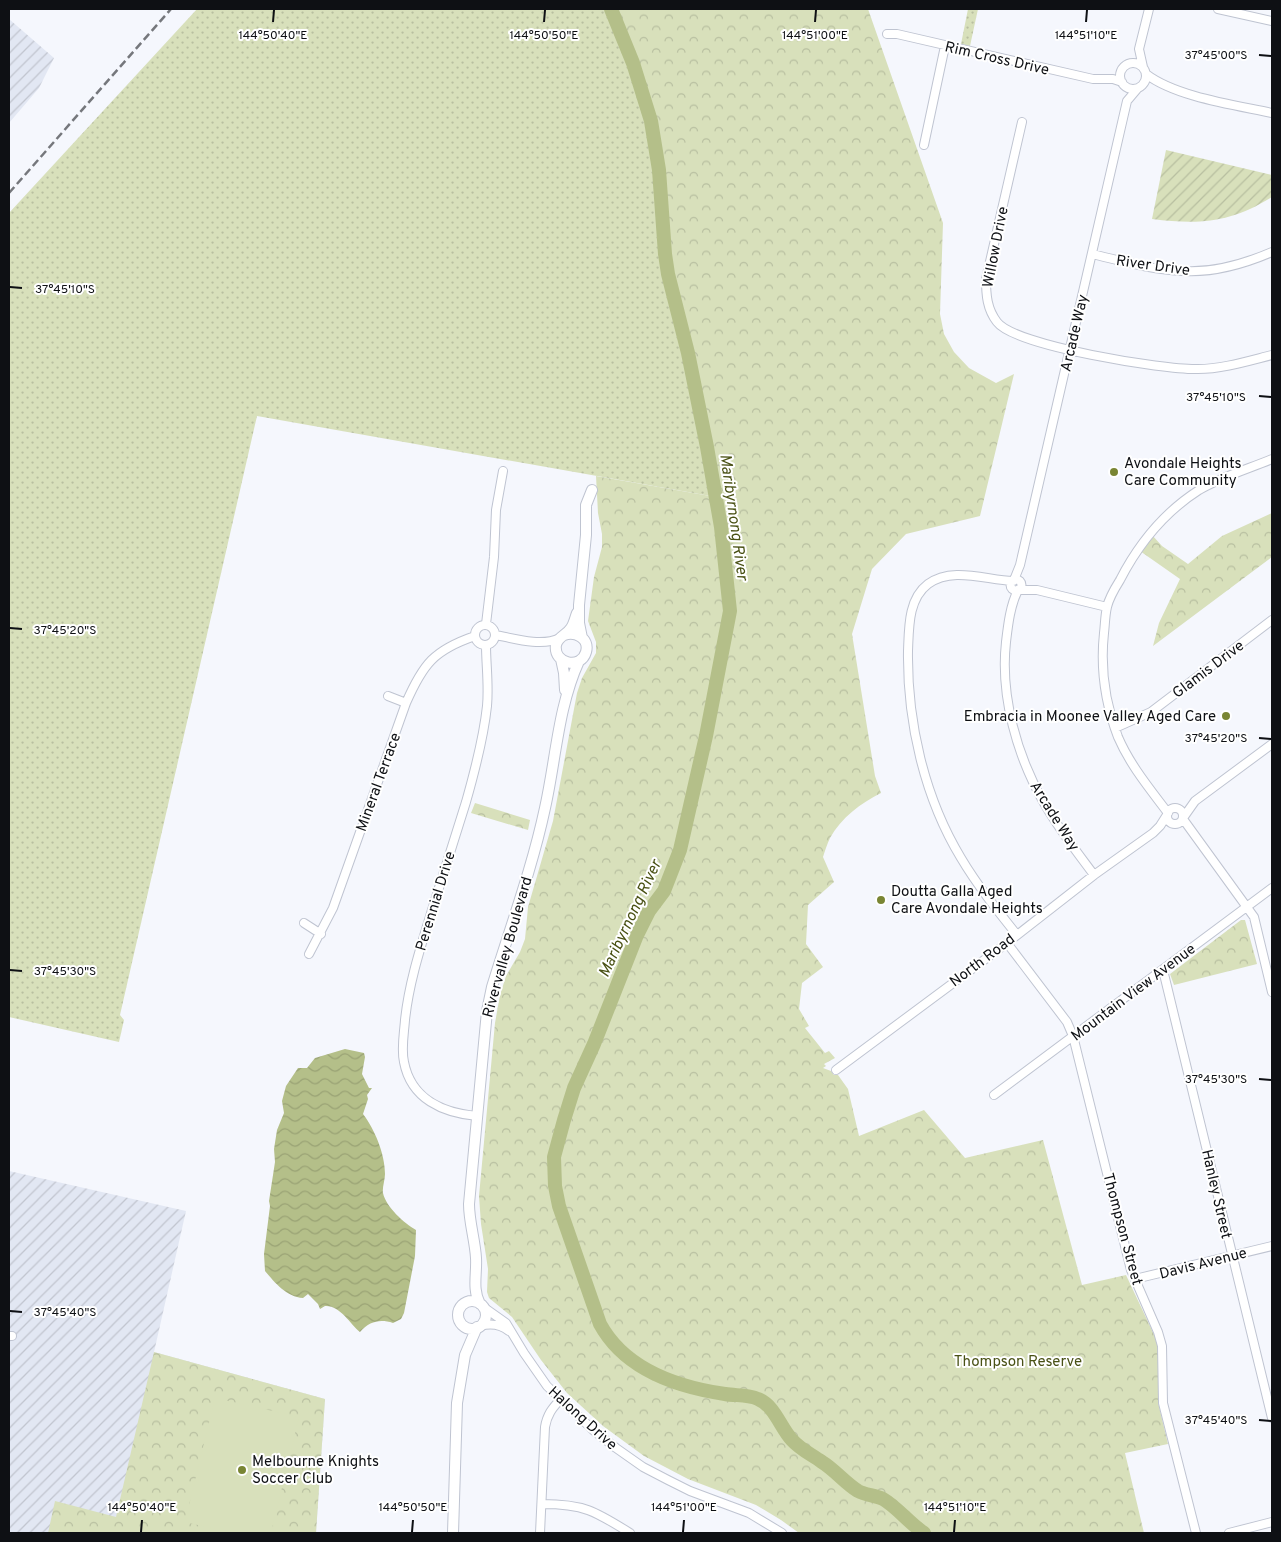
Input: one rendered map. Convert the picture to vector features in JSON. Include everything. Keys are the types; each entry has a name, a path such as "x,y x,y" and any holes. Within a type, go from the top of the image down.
{"street":[{"path":"1149,9 1139,49 1120,75 1124,84 1131,88 1140,86 1166,87 1204,98 1272,113"},
{"path":"1218,9 1272,21"},
{"name":"Rim Cross Drive","path":"887,34 897,34 1092,79 1107,78 1124,84"},
{"path":"924,145 945,46"},
{"path":"1139,49 1144,70 1144,82 1140,86"},
{"path":"1107,78 1125,66 1136,63 1166,87"},
{"name":"Arcade Way","path":"1094,875 1044,802 1032,780 1010,713 1004,671 1005,651 1020,565 1127,101 1124,84"},
{"name":"Arcade Way","path":"1127,101 1140,86"},
{"name":"Willow Drive","path":"1022,122 986,279 987,303 998,324 1020,337 1138,364 1170,368 1199,369 1230,365 1272,355"},
{"name":"River Drive","path":"1092,254 1182,272 1225,268 1272,252"},
{"path":"1193,835 1172,815 1128,757 1115,728 1108,707 1103,678 1102,659 1107,606 1131,558 1151,531 1168,514 1189,497 1209,485 1272,459"},
{"path":"486,624 494,557 496,510 503,471"},
{"path":"525,640 552,649 559,657 569,663 579,661 583,657 586,648 579,623 579,605 586,535 586,505 592,490"},
{"path":"1017,935 979,887 960,857 943,822 924,768 911,712 909,686 908,641 912,610 915,600 922,590 929,584 947,575 964,575 994,580 1107,606"},
{"path":"559,657 556,646 562,636 572,627 579,605"},
{"name":"Glamis Drive","path":"1115,728 1151,712 1272,620"},
{"path":"486,624 493,628 496,635 493,642 486,645 478,642 475,636 477,628 486,624"},
{"path":"496,635 549,642 573,633 582,638"},
{"name":"Mineral Terrace","path":"309,954 333,908 406,703 416,681 426,665 441,650 475,636"},
{"name":"Perennial Drive","path":"476,1116 448,1112 422,1096 406,1070 403,1044 406,1013 414,970 466,802 487,707 488,673 486,645"},
{"name":"Rivervalley Boulevard","path":"559,657 564,673 564,703"},
{"name":"Rivervalley Boulevard","path":"481,1305 475,1282 476,1256 469,1220 469,1204 487,1011 495,978 540,830 552,775 564,703 579,661"},
{"path":"388,696 406,703"},
{"name":"North Road","path":"836,1070 1007,943 1094,875 1153,833 1172,815 1195,801 1272,744"},
{"name":"North Road","path":"1172,815 1183,818 1195,801"},
{"path":"1172,815 1181,811 1193,835 1254,917 1272,992"},
{"name":"Mountain View Avenue","path":"994,1096 1272,888"},
{"path":"304,923 321,934"},
{"name":"Thompson Street","path":"1007,943 1067,1022 1073,1036 1131,1270 1158,1332 1162,1346 1163,1403 1196,1533"},
{"name":"Hanley Street","path":"1163,970 1272,1418"},
{"name":"Davis Avenue","path":"1135,1279 1272,1246"},
{"name":"Rivervalley Boulevard","path":"461,1306 475,1282"},
{"path":"453,1533 456,1412 465,1355 465,1343 458,1315 461,1306 468,1302 476,1302 481,1305 485,1316 465,1355"},
{"name":"Halong Drive","path":"481,1305 506,1323 537,1374 592,1430 643,1467 690,1491 749,1513 782,1533"},
{"path":"461,1324 469,1328 491,1323 510,1332"},
{"path":"540,1533 547,1418 551,1410 561,1399"},
{"path":"542,1504 581,1507 598,1513 630,1533"},
{"path":"1229,1533 1272,1522"}],"shaded area":[{"path":"9,19 54,58 39,88 9,123"},
{"path":"9,1171 186,1211 154,1352 325,1399 316,1533 9,1533"}],"green space":[{"path":"197,9 611,9 633,63 651,121 659,170 668,274 688,353 716,497 257,416 120,1015 124,1020 119,1042 9,1017 9,213"},
{"name":"Thompson Reserve","path":"611,9 868,9 943,223 940,314 944,334 954,352 969,368 996,383 1014,374 980,516 906,534 872,569 852,634 875,776 881,793 859,806 846,818 830,838 827,845 823,857 834,882 808,905 806,944 823,967 802,983 799,1009 809,1026 805,1028 825,1053 829,1051 835,1058 824,1064 826,1066 823,1068 831,1071 834,1075 838,1075 848,1089 859,1136 924,1110 965,1158 1043,1140 1082,1285 1126,1275 1158,1343 1158,1402 1168,1444 1125,1453 1144,1533 799,1533 756,1505 688,1479 644,1456 603,1426 567,1393 541,1360 512,1317 489,1298 487,1292 488,1269 479,1196 495,1023 500,995 506,976 525,939 528,907 553,821 577,693 582,678 596,653 596,642 588,621 594,577 602,547 596,476 716,497 688,353 668,274 659,170 651,121 633,63"},
{"path":"968,9 978,9 970,46 961,44"},
{"path":"1166,150 1272,175 1272,197 1242,212 1214,220 1185,222 1152,219"},
{"path":"1272,513 1272,557 1153,646 1159,623 1180,579 1140,551 1152,535 1162,546 1188,564 1222,536"},
{"path":"475,803 530,820 528,830 471,813"},
{"path":"1241,920 1245,920 1257,964 1174,985 1170,974"},
{"path":"154,1352 325,1399 316,1533 48,1533 55,1501 116,1517"},
{"name":"Melbourne Knights Soccer Club","path":"215,1398 299,1417 271,1533 232,1533 185,1522"}],"water":[{"path":"345,1049 364,1053 362,1074 369,1088 372,1088 367,1095 368,1099 363,1114 372,1127 381,1150 385,1166 383,1191 385,1198 396,1214 416,1230 415,1256 404,1313 401,1319 393,1323 375,1322 360,1332 335,1309 325,1306 320,1309 318,1304 308,1294 303,1298 297,1297 282,1289 265,1271 264,1254 275,1162 274,1149 277,1130 284,1113 282,1101 286,1086 298,1068 307,1068 315,1058"}],"waterway":[{"name":"Maribyrnong River","path":"611,9 633,63 651,121 659,170 668,274 688,353 707,447 721,527 730,611 706,736 680,850 664,891 649,911 637,935 594,1044 574,1088 564,1120 554,1157 555,1186 559,1206 600,1324 623,1353 638,1365 671,1381 707,1391 750,1396 764,1402 799,1447 827,1465 858,1491 888,1502 924,1533"}],"railway":[{"path":"9,193 171,9"}],"place":[{"name":"Avondale Heights Care Community","path":"1114,472"},
{"name":"Embracia in Moonee Valley Aged Care","path":"1226,716"},
{"name":"Doutta Galla Aged Care Avondale Heights","path":"881,900"},
{"name":"Melbourne Knights Soccer Club","path":"242,1470"}]}
